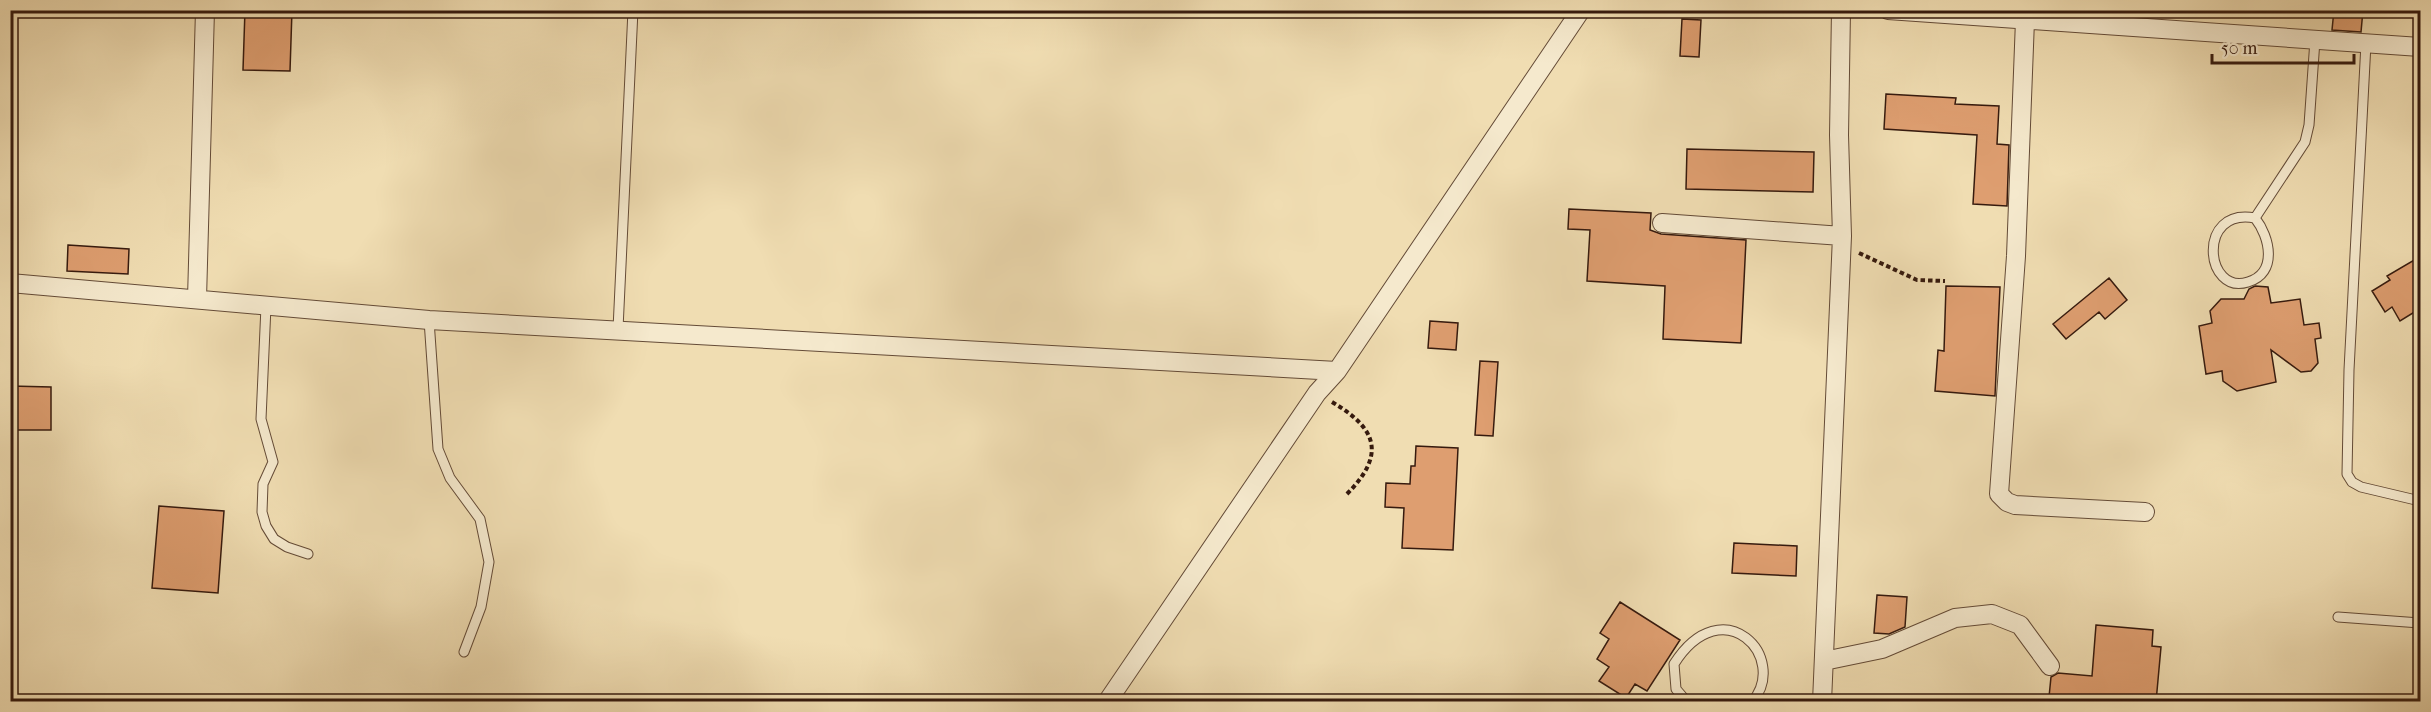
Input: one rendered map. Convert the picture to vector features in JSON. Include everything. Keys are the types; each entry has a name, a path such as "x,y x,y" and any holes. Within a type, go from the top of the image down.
{"street":[{"path":"197,299 206,10"},
{"path":"1107,702 1317,393 1337,371 1581,10"},
{"path":"1822,702 1842,241 1839,135 1841,10"},
{"path":"1888,10 2421,47"},
{"path":"2025,20 2016,256 1999,494 2007,502 2015,505 2145,512"},
{"path":"1662,223 1842,241"},
{"path":"10,284 429,320 1337,371"},
{"path":"1824,661 1882,649 1955,618 1992,614 2020,625 2050,666"}],"lane":[{"path":"618,329 633,10"},
{"path":"2255,218 2304,142 2308,125 2315,40"},
{"path":"2366,43 2349,370 2347,474 2352,482 2361,487 2421,501"},
{"path":"2238,216 2255,218 2269,241 2268,264 2258,279 2240,285 2224,280 2215,266 2213,251 2216,232 2223,224 2238,216"},
{"path":"266,306 261,419 273,453 273,462 263,484 262,512 266,526 274,539 286,547 308,554"},
{"path":"429,320 438,449 450,478 480,519 489,562 481,607 464,652"},
{"path":"2338,618 2421,623"},
{"path":"1687,702 1676,689 1674,664 1698,636 1713,630 1725,629 1745,637 1755,647 1760,658 1762,668 1760,690 1752,702"}],"path":[{"path":"1842,241 1917,280 1945,281"},
{"path":"1317,393 1347,411 1365,426 1370,434 1370,458 1359,480 1346,495"}],"building":[{"path":"245,10 292,10 290,71 243,70"},
{"path":"2334,10 2363,10 2361,32 2332,30"},
{"path":"1682,19 1701,20 1699,57 1680,56"},
{"path":"1886,94 1956,98 1955,104 1999,106 1997,144 2009,145 2007,206 1973,204 1977,135 1884,129"},
{"path":"1687,149 1814,152 1813,192 1686,189"},
{"path":"1569,209 1651,213 1650,230 1661,234 1746,240 1741,343 1663,339 1665,286 1587,281 1590,230 1568,229"},
{"path":"68,245 129,249 128,274 67,271"},
{"path":"2421,256 2421,308 2400,321 2392,307 2385,312 2372,291 2390,280 2387,276"},
{"path":"2109,278 2127,300 2105,319 2099,312 2066,339 2053,324"},
{"path":"1946,286 2000,287 1995,396 1935,391 1938,350 1944,351"},
{"path":"2255,286 2268,287 2271,303 2300,299 2304,325 2319,323 2321,338 2315,339 2318,363 2311,371 2301,372 2271,350 2276,382 2237,391 2223,381 2222,371 2206,374 2199,326 2212,323 2210,311 2221,299 2244,299 2249,289"},
{"path":"1430,321 1458,323 1456,350 1428,348"},
{"path":"1480,361 1498,362 1493,436 1475,435"},
{"path":"10,386 51,387 51,430 10,430"},
{"path":"1416,446 1458,448 1453,550 1402,548 1404,508 1385,507 1386,483 1410,484 1411,466 1415,466"},
{"path":"159,506 224,511 218,593 152,588"},
{"path":"1734,543 1797,546 1796,576 1732,573"},
{"path":"1877,595 1907,597 1905,627 1889,634 1874,633"},
{"path":"1620,602 1680,640 1647,691 1635,684 1626,698 1599,681 1609,667 1597,659 1609,639 1600,633"},
{"path":"2096,625 2153,630 2152,646 2161,647 2156,702 2090,702 2049,697 2051,677 2058,673 2092,676"}]}
